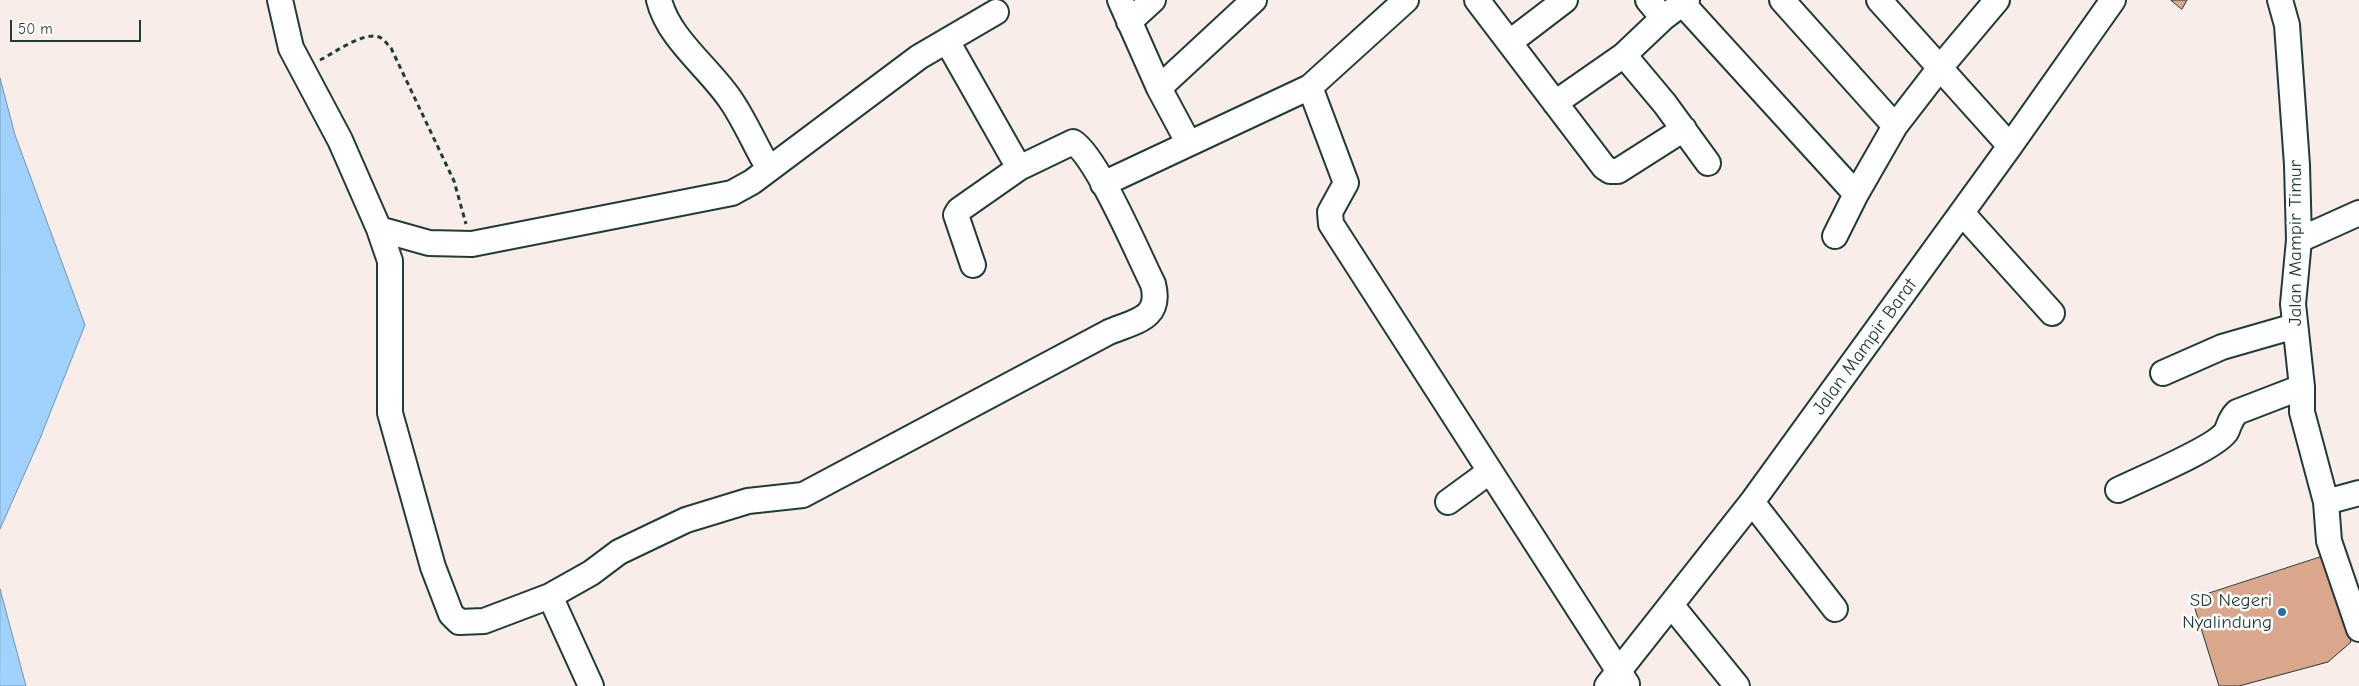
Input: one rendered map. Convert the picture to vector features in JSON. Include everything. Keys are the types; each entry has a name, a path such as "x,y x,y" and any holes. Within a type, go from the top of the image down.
{"street":[{"path":"280,0 291,48 340,140 379,228 390,261 390,413 432,567 451,614 459,622 484,621 550,596 591,573 620,552 686,520 748,501 803,495 1109,332 1144,317 1153,311 1156,302 1153,284 1103,184 1085,153 1073,142 1018,168 958,210 956,215 973,265"},
{"path":"659,0 662,12 680,39 732,102 768,169"},
{"path":"1120,0 1159,88 1188,142"},
{"path":"1129,22 1153,0"},
{"path":"1159,88 1254,0"},
{"path":"1103,184 1188,142 1214,133 1310,87 1406,0"},
{"path":"1477,0 1604,168 1610,171 1618,171 1684,129"},
{"path":"1510,42 1565,0"},
{"path":"1648,0 1663,18"},
{"path":"1782,0 1895,126"},
{"path":"1879,0 2010,146"},
{"name":"Jalan Mampir Barat","path":"1618,682 1672,606 1752,502 1962,213 2113,0"},
{"name":"Jalan Mampir Timur","path":"2280,0 2287,25 2298,165 2299,240 2293,304 2302,387 2302,412 2326,502 2329,541 2359,629"},
{"path":"1554,102 1624,55 1663,18 1685,2 1856,194"},
{"path":"1835,236 1856,194 1895,126 1992,2"},
{"path":"379,228 428,243 472,244 732,193 752,182 919,57 996,12"},
{"path":"947,41 1018,168"},
{"path":"1624,55 1684,129 1708,163"},
{"path":"1310,87 1346,183 1330,212 1330,224 1489,472 1618,682"},
{"path":"1962,213 2052,313"},
{"path":"2299,240 2359,213"},
{"path":"2163,373 2222,347 2295,326"},
{"path":"2118,490 2210,445 2226,431 2229,420 2236,412 2302,387"},
{"path":"1448,502 1489,472"},
{"path":"2326,502 2359,493"},
{"path":"1752,502 1835,609"},
{"path":"550,596 591,686"},
{"path":"1672,606 1737,686"}],"path":[{"path":"300,64 311,65 362,37 373,35 382,37 391,48 454,181 472,244"}],"water":[{"path":"0,78 15,135 85,325 39,441 0,529"},
{"path":"0,589 26,686 0,686"}],"building":[{"path":"2171,0 2187,0 2182,9"},
{"path":"2321,557 2351,642 2328,662 2239,686 2219,686 2192,599"}],"place":[{"name":"SD Negeri Nyalindung","path":"2282,612"}]}
